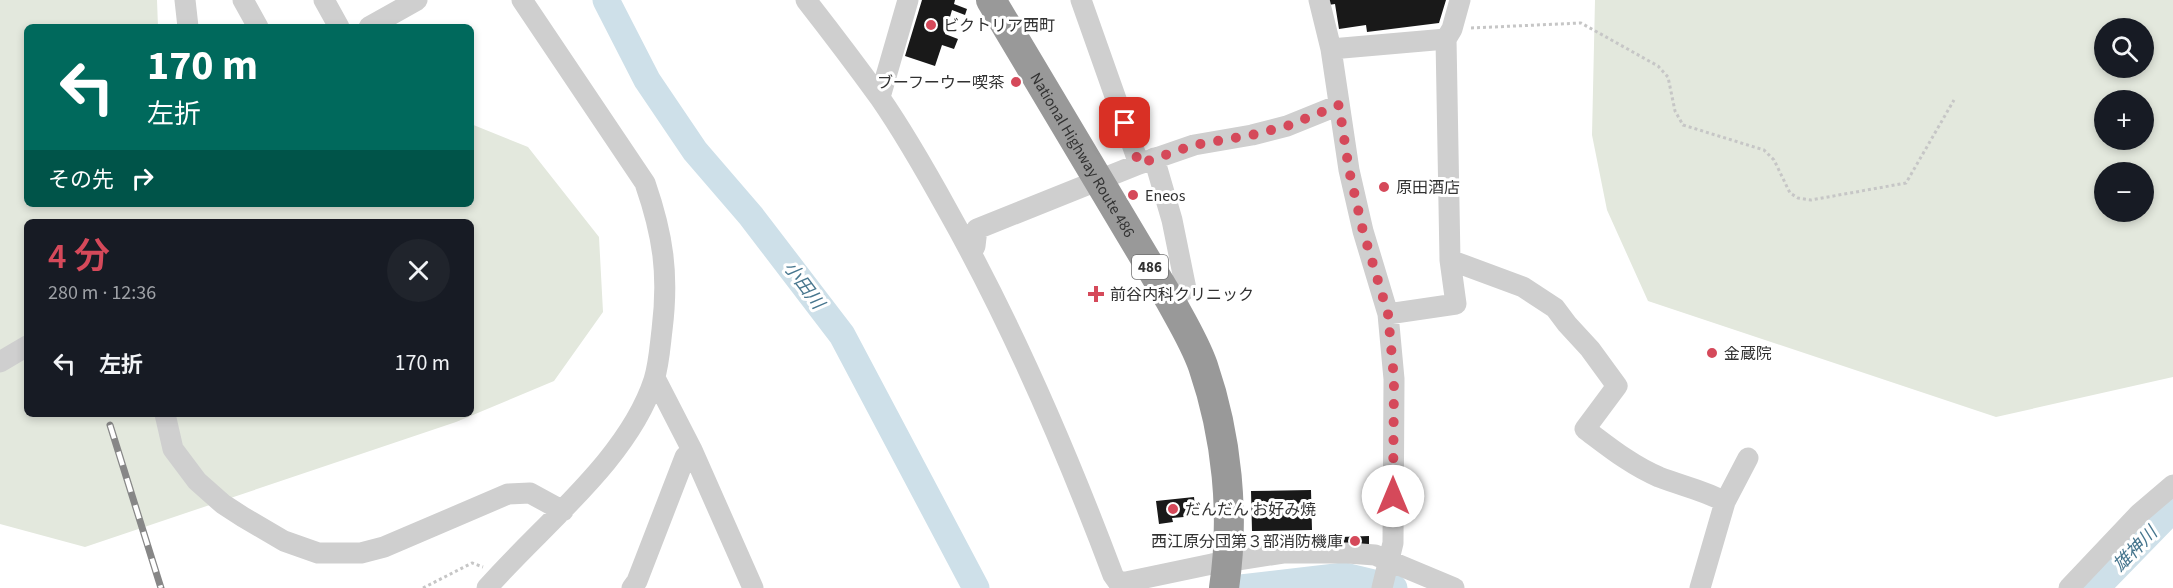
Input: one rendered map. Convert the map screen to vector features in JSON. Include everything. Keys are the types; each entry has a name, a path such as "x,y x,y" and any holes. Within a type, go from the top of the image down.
{"highway":[{"name":"National Highway Route 486","path":"991,0 1170,300 1203,366 1220,431 1228,493 1226,573"}],"street":[{"path":"185,0 188,24"},
{"path":"243,0 256,24"},
{"path":"324,0 337,24"},
{"path":"374,24 417,0"},
{"path":"492,582 563,511 610,457 642,411 655,378 666,299 665,260 655,213 645,183 522,0"},
{"path":"806,0 880,98 929,176 972,252 1036,382 1078,480 1113,575 1118,582 1226,573 1283,553 1348,553 1375,555 1388,564 1454,588"},
{"path":"880,98 908,0"},
{"path":"1081,0 1172,220 1186,289 1170,300"},
{"path":"1319,0 1330,49 1349,170 1360,221 1388,314 1394,379 1393,543 1382,588"},
{"path":"1388,314 1456,304 1450,260 1449,34 1460,0"},
{"path":"1330,49 1449,34"},
{"path":"972,252 975,246 976,229 1098,180 1194,145 1252,135 1287,126 1339,105"},
{"path":"1450,260 1523,287 1555,308 1590,349 1617,386 1585,429 1626,460 1659,477 1707,492 1725,502"},
{"path":"0,362 24,348"},
{"path":"655,378 692,450 753,588"},
{"path":"166,417 173,448 197,481 243,518 284,541 318,553 360,553 384,547 508,494 530,493 563,511"},
{"path":"632,588 637,581 685,457 692,450"},
{"path":"1700,588 1725,502 1748,458"},
{"path":"2070,588 2139,514 2173,485"}],"path":[{"path":"1449,34 1581,23 1658,66 1668,77 1675,111 1683,125 1764,150 1774,160 1790,193 1798,198 1811,200 1906,183 1954,100"},
{"path":"423,588 472,563 479,565 492,582"}],"shaded area":[{"path":"0,0 157,0 158,24 24,24 24,207 474,207 474,125 528,147 599,237 603,312 554,381 474,414 474,219 24,219 24,417 468,417 85,547 0,524"},
{"path":"1595,0 2173,0 2173,377 1996,417 1648,301 1607,210 1592,135"}],"building":[{"name":"ビクトリア西町","path":"922,0 955,0 954,4 967,9 965,15 952,10 945,34 958,39 954,49 942,45 935,66 905,56"},
{"path":"1328,0 1446,0 1439,23 1367,32 1366,25 1339,29 1335,4 1328,5"},
{"path":"1311,490 1312,530 1252,531 1251,491"},
{"path":"1194,497 1196,516 1172,518 1173,522 1159,524 1156,501"},
{"name":"西江原分団第３部消防機庫","path":"1369,536 1369,544 1342,546 1341,537"}],"waterway":[{"name":"小田川","path":"606,0 647,80 695,151 751,216 842,335 976,588"},
{"name":"雄神川","path":"2096,588 2173,509"},
{"name":"雄神川","path":"1241,588 1344,576 1394,588"}],"railway":[{"path":"110,425 161,588"}],"place":[{"name":"ビクトリア西町","path":"931,25"},
{"name":"ブーフーウー喫茶","path":"1016,82"},
{"name":"原田酒店","path":"1384,187"},
{"name":"Eneos","path":"1133,195"},
{"name":"前谷内科クリニック","path":"1096,294"},
{"name":"金蔵院","path":"1712,353"},
{"name":"だんだん お好み焼","path":"1173,509"},
{"name":"西江原分団第３部消防機庫","path":"1355,541"}],"route":[{"path":"1125,123 1139,164 1194,145 1252,135 1287,126 1339,105 1349,170 1363,231 1388,314 1394,379 1393,496"}]}
